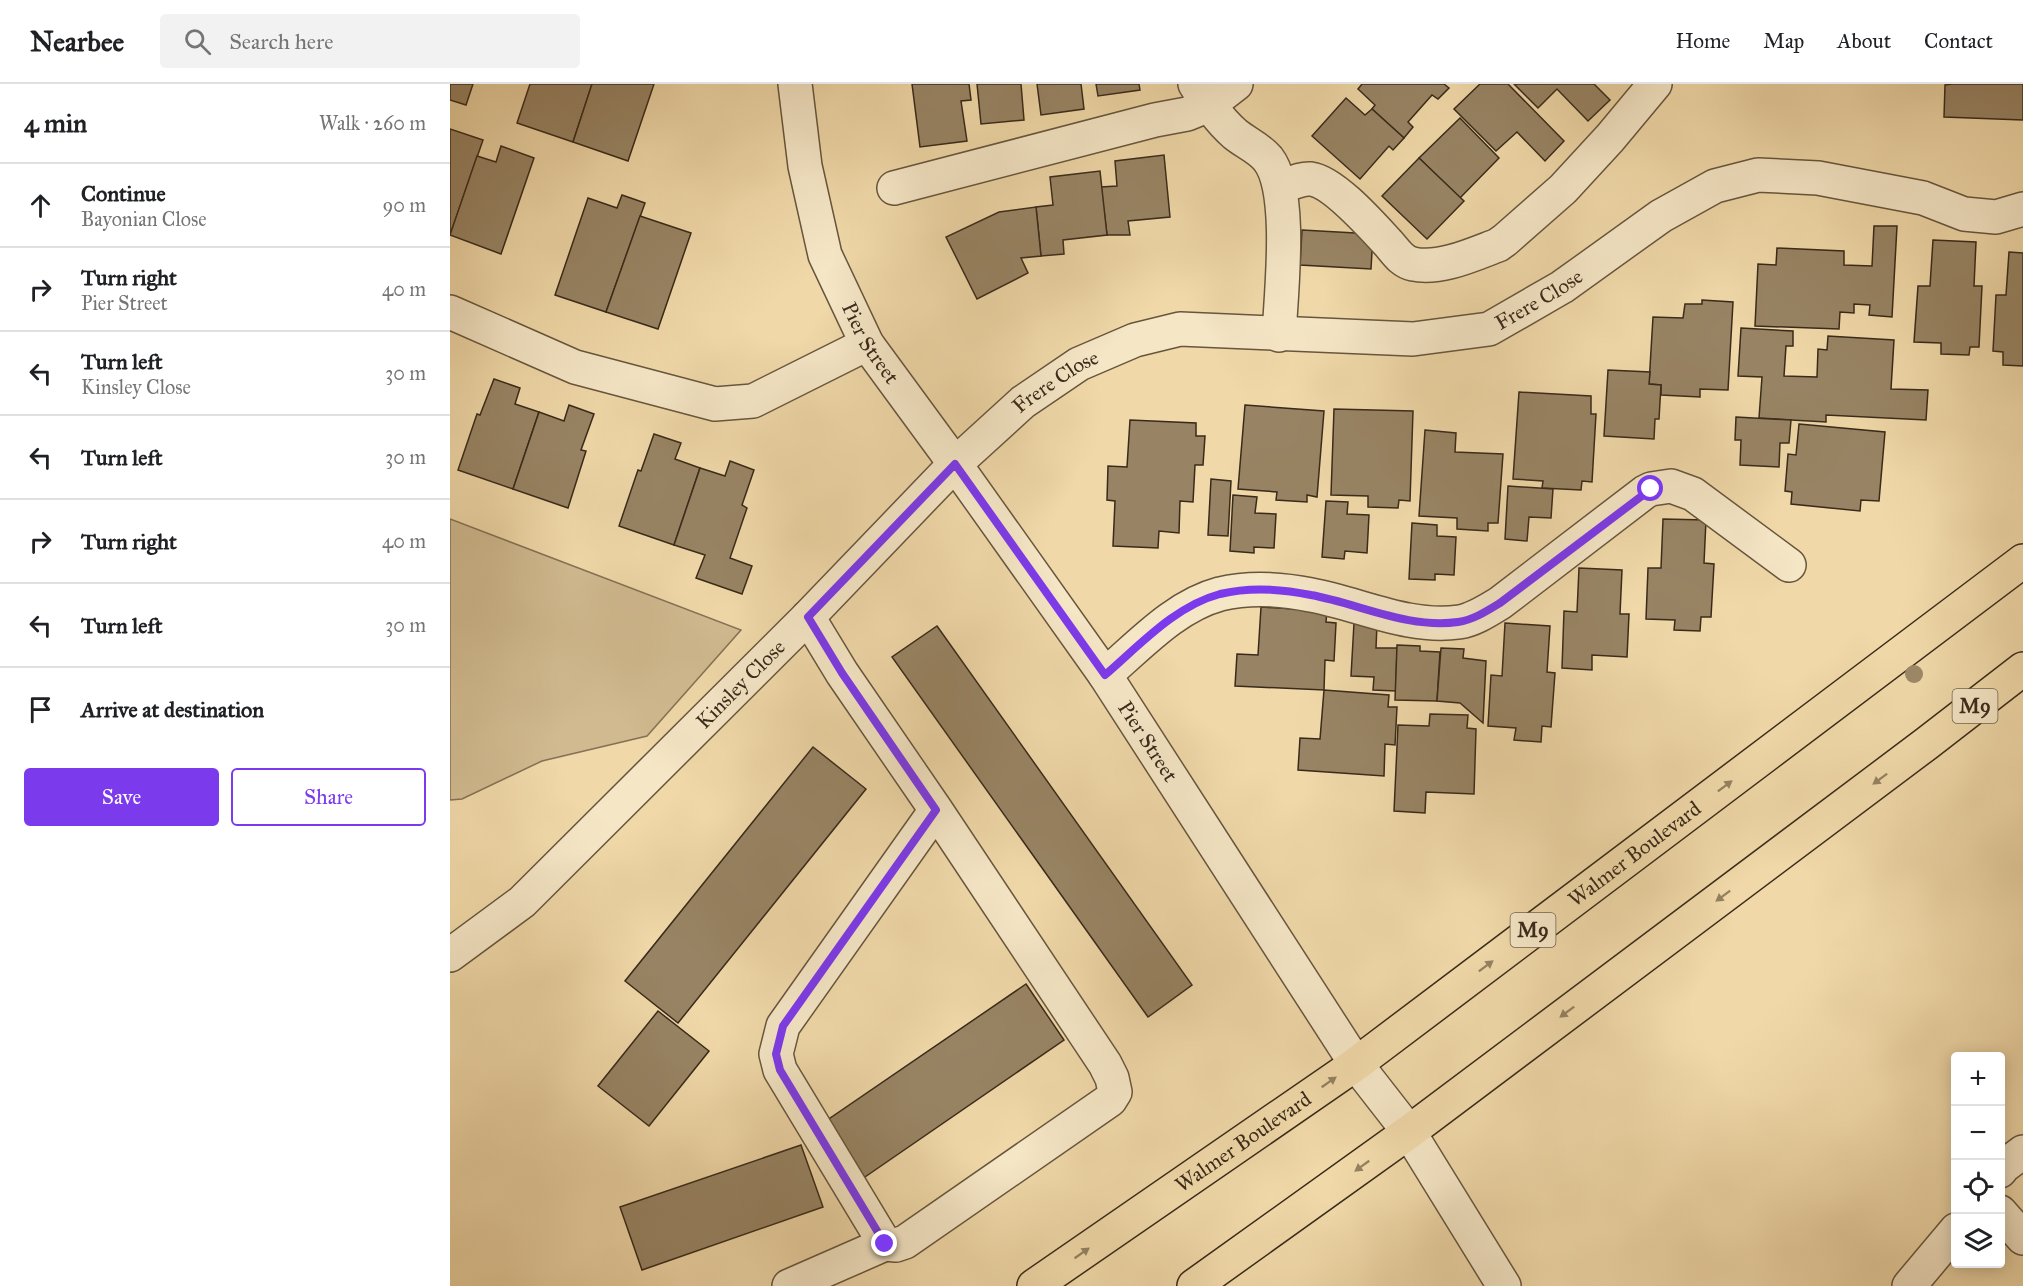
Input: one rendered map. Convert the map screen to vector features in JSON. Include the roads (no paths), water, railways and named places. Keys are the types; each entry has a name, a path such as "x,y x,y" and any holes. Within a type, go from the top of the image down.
{"main road":[{"name":"Walmer Boulevard","path":"1034,1286 1356,1064 2023,561"},
{"name":"M9","path":"1194,1286 1409,1132 2023,669"}],"street":[{"name":"Pier Street","path":"795,84 805,166 825,255 867,344 1105,675 1356,1064 1409,1132 1504,1286"},
{"path":"894,188 1144,123 1187,114 1202,94 1236,84"},
{"path":"1280,187 1303,180 1319,181 1362,216 1406,262 1416,265 1445,262 1498,245 1505,240 1578,173 1655,84"},
{"path":"1202,94 1237,135 1267,158 1276,172 1280,187 1283,221 1280,335"},
{"name":"Frere Close","path":"955,464 1032,396 1079,364 1135,340 1180,330 1413,339 1489,330 1562,287 1661,216 1715,186 1758,175 1818,178 1911,195 1964,214 1996,217 2023,209"},
{"path":"450,312 575,367 715,405 753,401 867,344"},
{"name":"Kinsley Close","path":"450,955 522,902 808,617 955,464"},
{"path":"1105,675 1166,622 1194,605 1220,595 1249,590 1275,590 1312,595 1401,619 1435,623 1460,622 1484,613 1500,603 1645,492 1659,487 1671,486 1693,494 1789,565"},
{"path":"789,1286 885,1244 896,1245 905,1242 1110,1100 1115,1092 1112,1078 1105,1064 842,673 808,617"},
{"path":"885,1244 780,1070 776,1054 783,1026 936,810"},
{"path":"2005,1165 2023,1152"},
{"path":"2003,1214 2023,1238"},
{"path":"1910,1286 1951,1236"}]}
